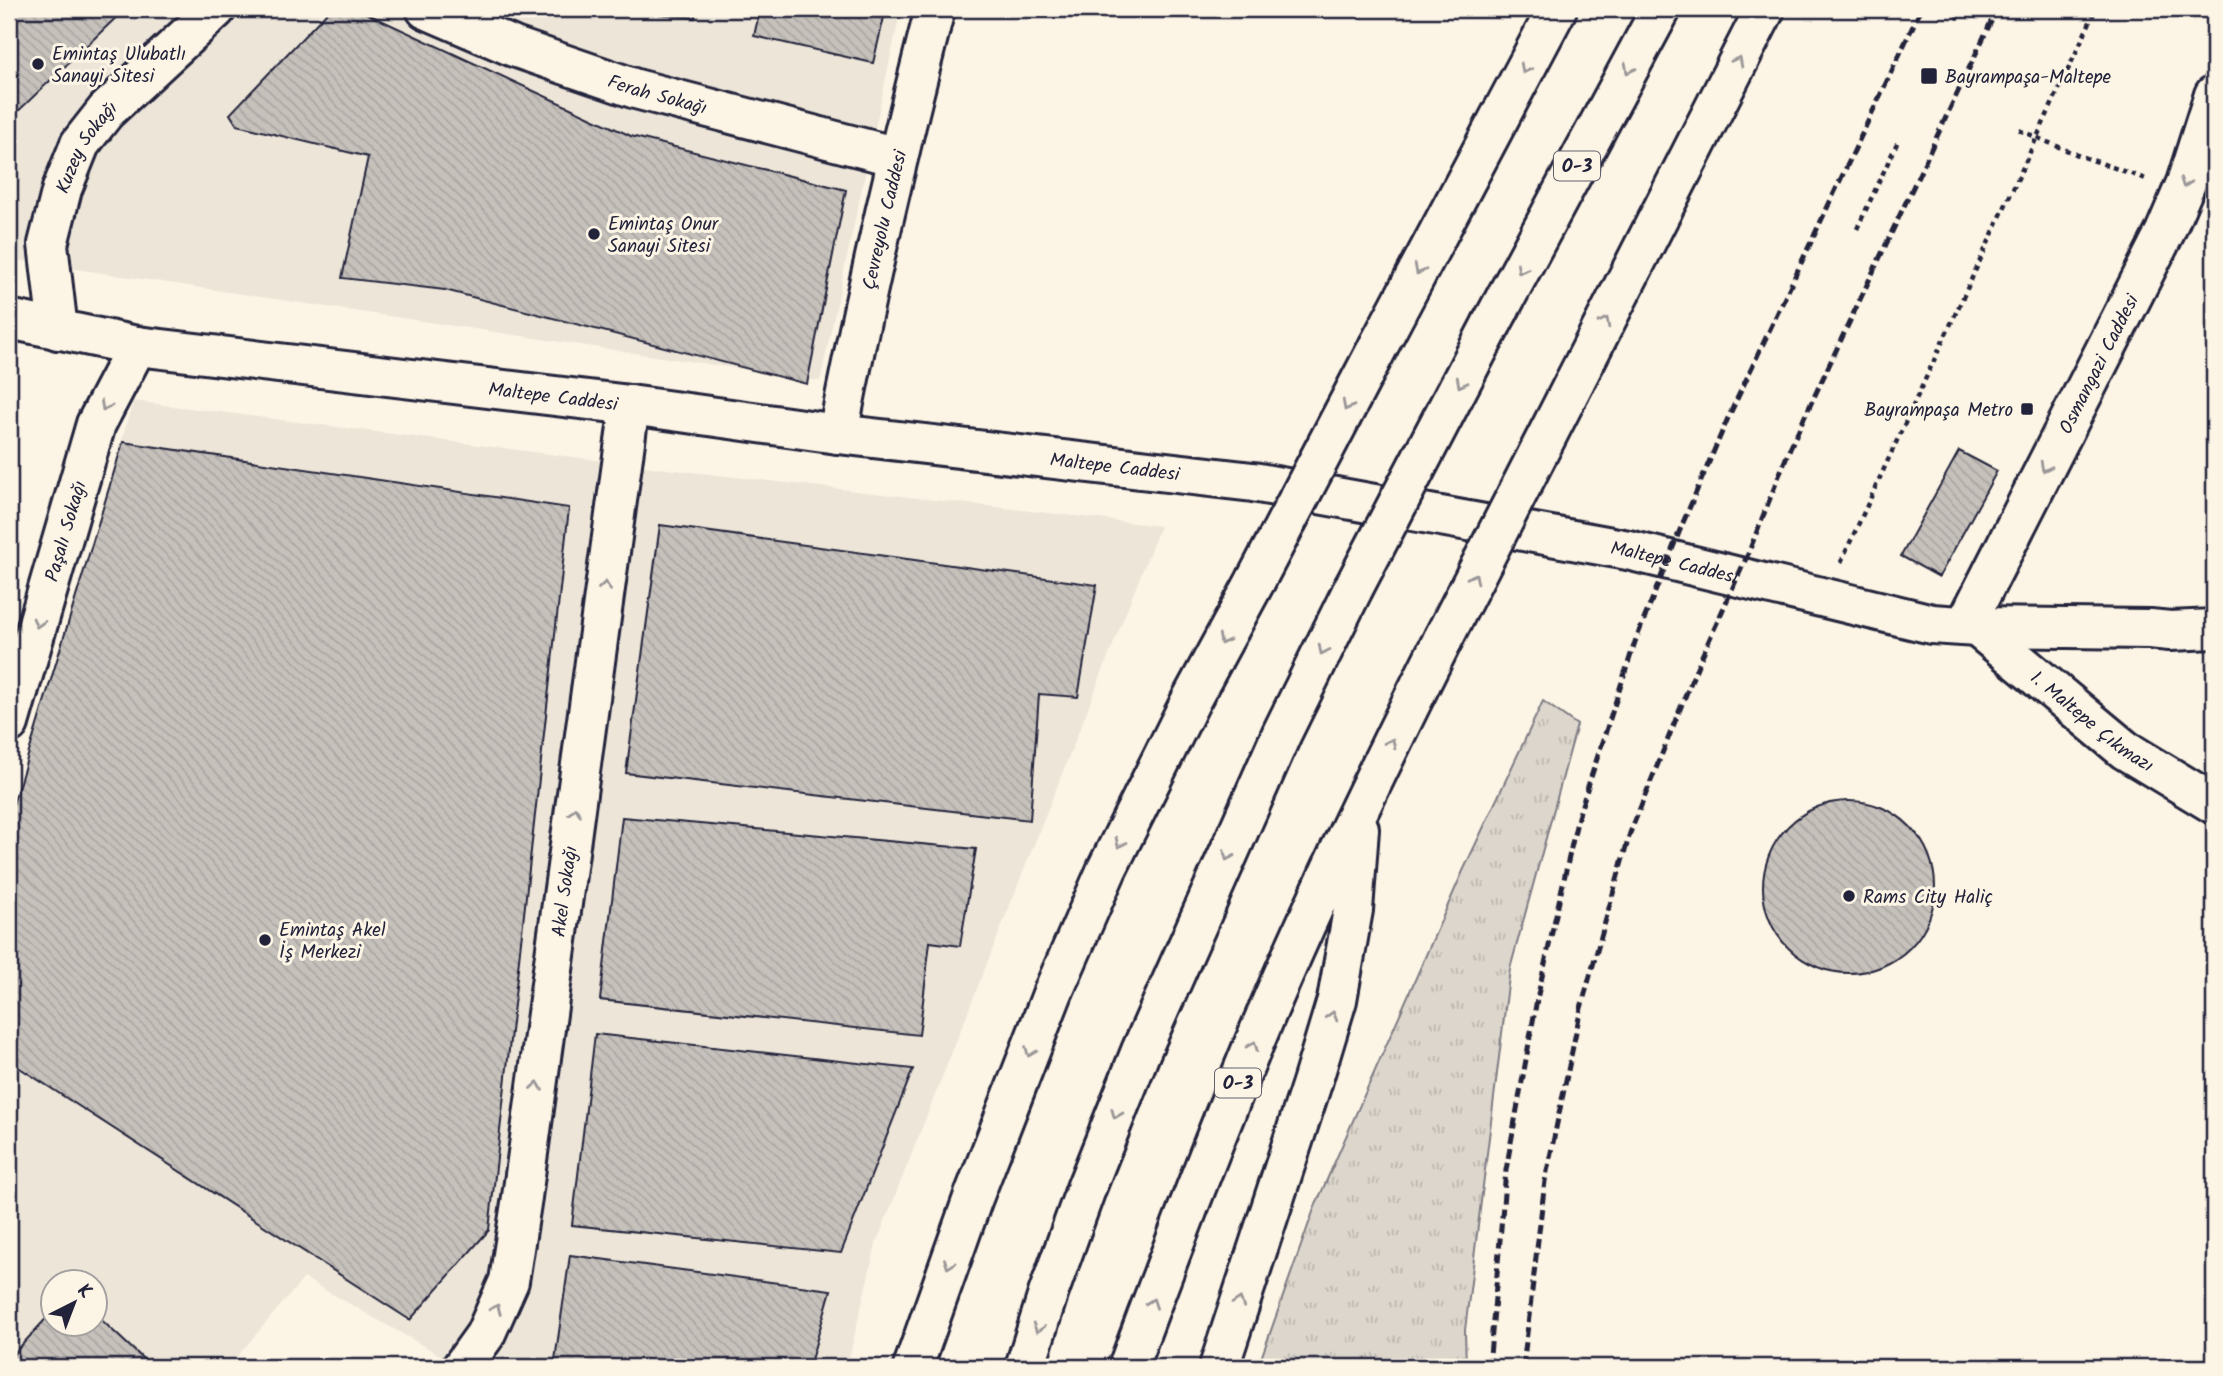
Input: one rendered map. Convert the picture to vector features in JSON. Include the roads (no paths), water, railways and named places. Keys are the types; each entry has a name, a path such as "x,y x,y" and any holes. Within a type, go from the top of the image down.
{"main road":[{"name":"Kuzey Sokağı","path":"58,330 48,244 62,189 80,144 106,111 216,9"},
{"name":"Ferah Sokağı","path":"426,9 514,47 636,89 897,157"},
{"name":"Çevreyolu Caddesi","path":"838,434 897,157 935,9"},
{"path":"913,1367 973,1198 1053,992 1119,845 1191,700 1557,9"},
{"name":"O-3","path":"1025,1367 1087,1186 1141,1051 1282,733 1353,589 1492,323 1661,9"},
{"name":"O-3","path":"1128,1367 1263,1022 1361,804 1765,9"},
{"name":"Osmangazi Caddesi","path":"1971,627 2165,232 2186,183 2214,95"},
{"name":"Maltepe Caddesi","path":"9,319 137,346 630,405 838,434 1253,482 1628,550 1932,624 2171,631 2214,629"},
{"name":"Paşalı Sokağı","path":"9,723 96,424 137,346"},
{"name":"Akel Sokağı","path":"462,1367 485,1335 509,1281 630,405"},
{"name":"1. Maltepe Çıkmazı","path":"1971,627 2125,750 2214,804"},
{"path":"1219,1367 1337,1000 1353,910 1361,804"}],"railway":[{"path":"1489,1367 1506,1170 1537,999 1578,817 1635,642 1682,525 1728,418 1921,9"},
{"path":"1523,1367 1545,1181 1581,1008 1630,833 1790,448 1997,9"}],"place":[{"name":"Emintaş Ulubatlı Sanayi Sitesi","path":"38,64"},
{"name":"Bayrampaşa-Maltepe","path":"1929,76"},
{"name":"Emintaş Onur Sanayi Sitesi","path":"594,234"},
{"name":"Bayrampaşa Metro","path":"2027,409"},
{"name":"Rams City Haliç","path":"1849,896"},
{"name":"Emintaş Akel İş Merkezi","path":"265,940"}]}
